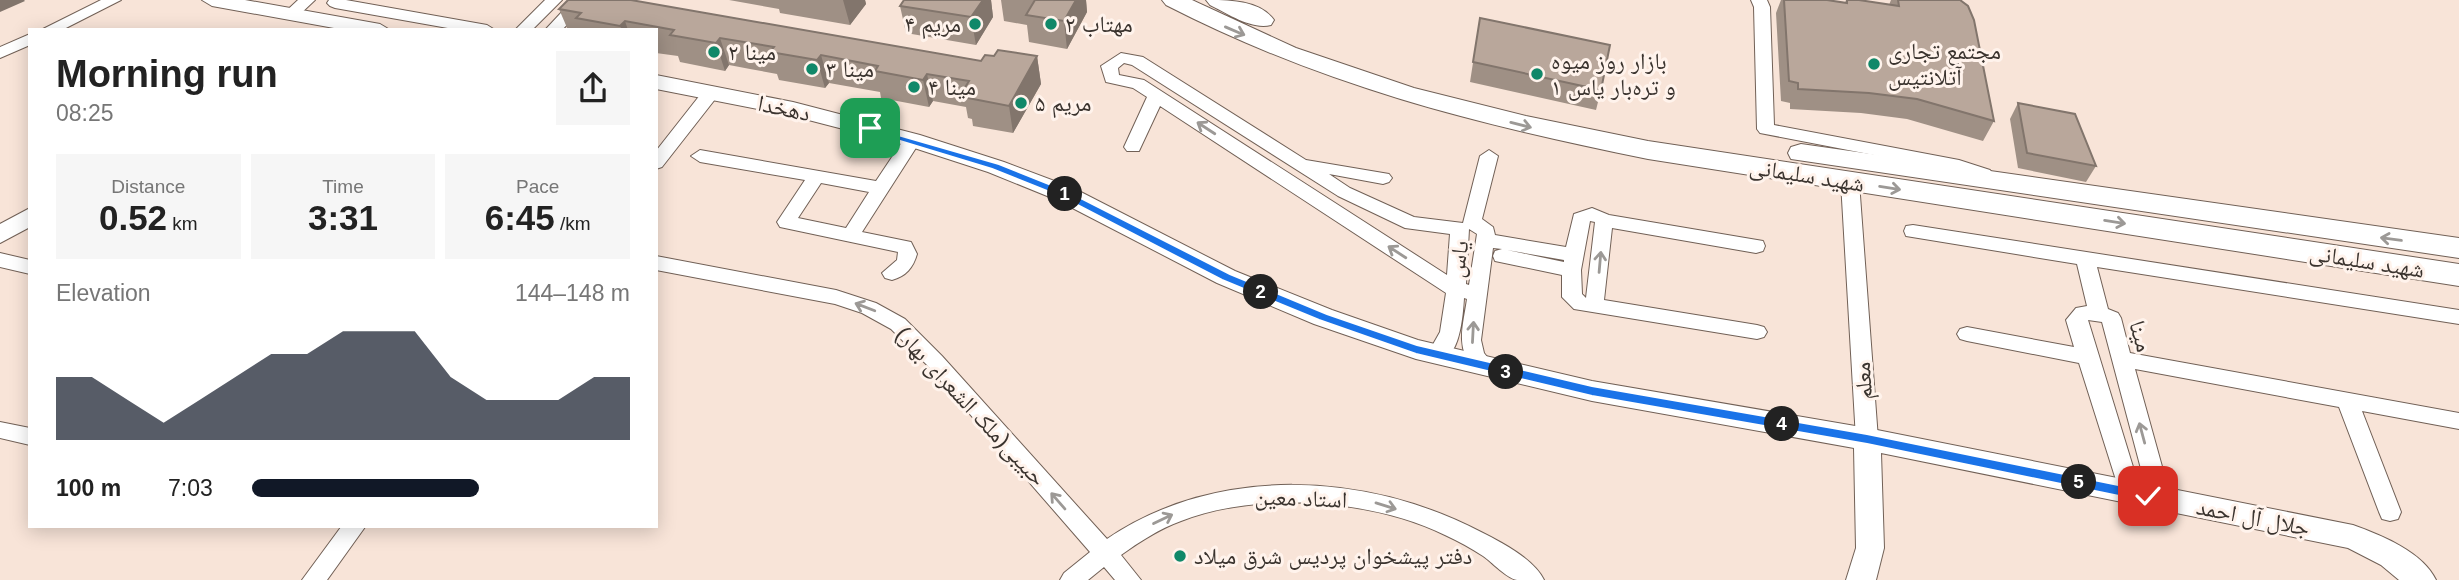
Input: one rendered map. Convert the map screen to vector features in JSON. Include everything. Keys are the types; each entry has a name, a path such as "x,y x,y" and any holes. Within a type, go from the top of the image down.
{"main road":[{"name":"شهید سلیمانی","path":"1174,0 1214,22 1327,70 1422,99 1531,127 1648,150 1849,171 2015,184 2459,248"},
{"name":"شهید سلیمانی","path":"1218,0 1342,54 1442,86 1538,110 1849,171 2459,275"}],"street":[{"path":"53,28 113,0"},
{"path":"212,0 369,28"},
{"path":"274,28 307,0"},
{"path":"338,0 335,2 476,28"},
{"path":"525,28 554,0"},
{"path":"555,28 582,0"},
{"path":"1759,0 1762,7 1766,129 1959,166 2015,184"},
{"path":"0,53 28,40"},
{"path":"1383,178 1298,163 1137,61 1121,58 1109,66 1112,78 1138,84 1454,289 1478,294"},
{"name":"دهخدا","path":"658,82 793,109 912,140 996,167 1065,194 1245,286 1323,317 1437,355 1592,391 1867,439"},
{"path":"658,160 710,94"},
{"path":"1133,147 1156,96"},
{"path":"850,236 912,140"},
{"path":"700,156 882,188"},
{"path":"1489,156 1472,223 1478,224 1485,241 1574,263"},
{"name":"یاس","path":"1298,163 1344,192 1387,214 1411,223 1460,229 1448,341 1437,355"},
{"name":"معلم","path":"1849,171 1867,439 1870,548 1861,580"},
{"path":"817,176 786,222 904,247 908,254 905,264 892,274"},
{"path":"1756,246 1604,220 1598,215 1587,214 1580,219 1572,297 1581,304 1757,332"},
{"path":"0,235 28,217"},
{"path":"1593,304 1597,295 1604,220"},
{"path":"1913,231 2459,317"},
{"name":"یاس","path":"1485,241 1471,340 1475,356 1485,367"},
{"path":"2085,258 2099,313"},
{"path":"0,260 28,267"},
{"name":"حبیبی(ملک الشعرای بهار)","path":"658,263 836,297 869,308 898,324 935,360 1129,580"},
{"name":"مینا","path":"2130,493 2076,320 2082,313 2099,313 2111,318 2160,499"},
{"path":"1967,334 2088,357"},
{"path":"2122,359 2459,421"},
{"path":"2347,400 2390,512"},
{"path":"1,431 28,437"},
{"name":"جلال آل احمد","path":"1867,439 2353,537 2390,556 2421,580"},
{"name":"استاد معین","path":"1072,580 1103,552 1174,514 1214,500 1307,494 1374,502 1427,519 1484,544 1532,580"},
{"path":"314,580 353,528"}],"building":[{"path":"568,0 631,0 981,61 985,55 994,56 998,50 1037,56 1009,106 968,98 972,92 963,91 969,81 927,74 923,80 875,71 878,66 821,55 817,60 770,52 774,47 720,38 716,43 670,35 674,30 625,21 620,26 576,18 581,13 559,9"},
{"path":"904,0 983,0 971,17 900,6"},
{"path":"1035,0 1076,0 1064,21 1026,15"},
{"name":"مجتمع تجاری آتلانتیس","path":"1784,0 1847,3 1847,0 1859,0 1899,6 1898,0 1960,0 1968,6 1974,20 1994,121 1917,99 1798,89 1798,83 1789,81"},
{"path":"1480,18 1610,45 1601,90 1473,62"},
{"path":"2018,103 2075,114 2096,166 2027,153"}],"place":[{"name":"مریم ۴","path":"975,24"},
{"name":"مهتاب ۲","path":"1051,24"},
{"name":"مینا ۲","path":"714,52"},
{"name":"مجتمع تجاری آتلانتیس","path":"1874,64"},
{"name":"مینا ۳","path":"812,69"},
{"name":"بازار روز میوه و تره‌بار یاس ۱","path":"1537,74"},
{"name":"مینا ۴","path":"914,87"},
{"name":"مریم ۵","path":"1021,103"},
{"name":"دفتر پیشخوان پردیس شرق میلاد","path":"1180,556"}],"route":[{"path":"870,128 996,167 1065,194 1226,277 1323,317 1416,349 1592,391 1867,439 2148,496"}]}
